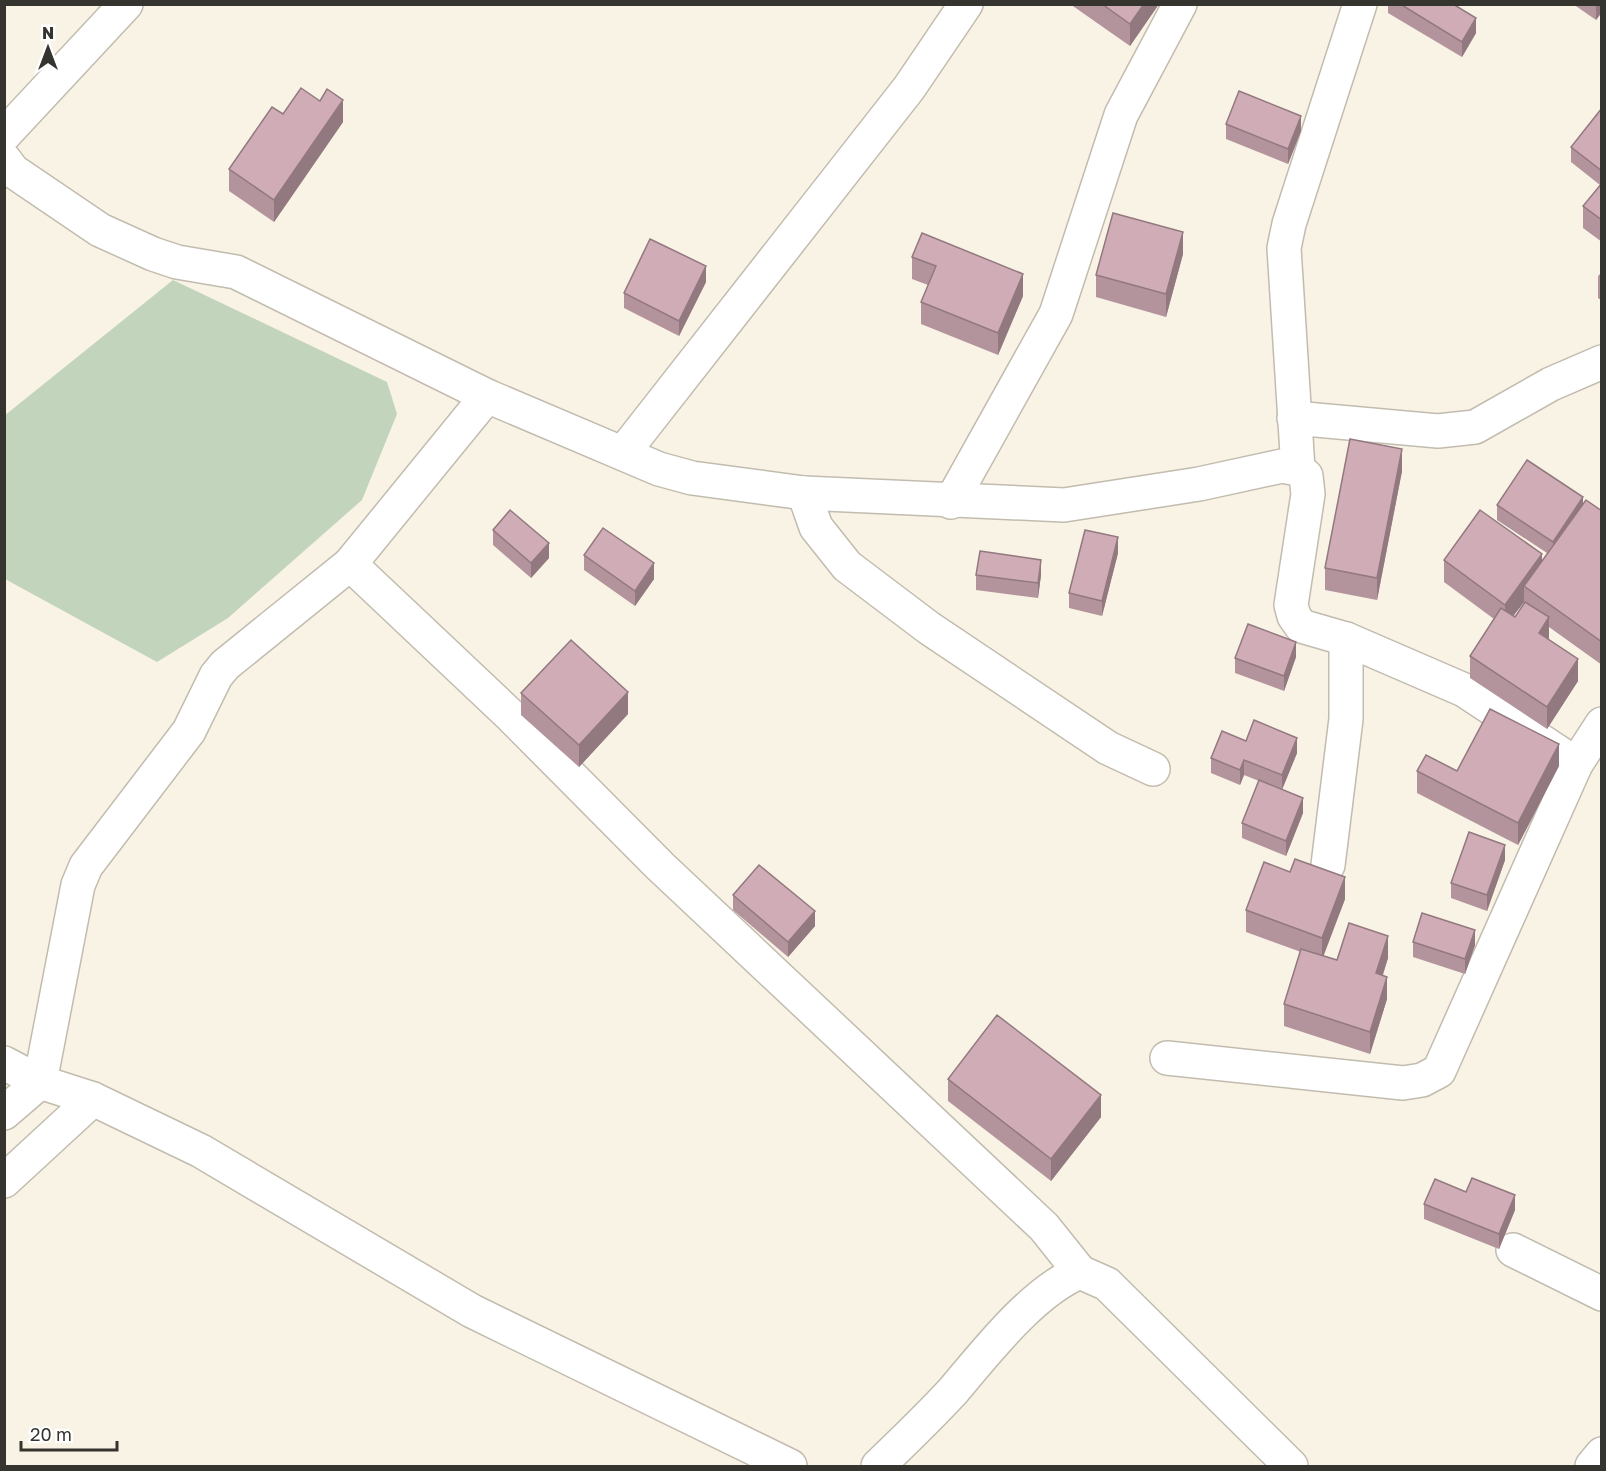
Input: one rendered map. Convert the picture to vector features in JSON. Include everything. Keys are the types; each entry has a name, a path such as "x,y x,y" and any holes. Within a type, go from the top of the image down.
{"street":[{"path":"4,135 126,4"},
{"path":"623,453 909,88 966,4"},
{"path":"951,502 1056,314 1121,115 1180,4"},
{"path":"1298,469 1284,248 1289,224 1360,4"},
{"path":"4,159 13,171 100,230 153,254 177,262 236,273 487,396 659,469 692,478 804,493 951,502 1064,505 1199,484 1262,469 1282,466 1298,469 1306,476 1308,494 1292,591 1294,616 1301,626 1346,639 1464,690 1576,764"},
{"path":"1294,418 1438,431 1460,430 1475,427 1551,384 1602,362"},
{"path":"4,1113 40,1082 78,885 86,866 189,731 216,676 225,665 350,564 487,396"},
{"path":"804,493 816,526 847,566 928,628 1095,739 1154,770"},
{"path":"350,564 511,716 660,866 1044,1227 1080,1272 1107,1284 1291,1467"},
{"path":"1328,865 1346,718 1346,639"},
{"path":"1167,1058 1403,1083 1422,1080 1439,1071 1576,764 1602,724"},
{"path":"4,1063 40,1082 93,1099 201,1151 472,1311 790,1467"},
{"path":"4,1180 93,1099"},
{"path":"4,1121 46,1143"},
{"path":"1513,1250 1602,1294"},
{"path":"878,1467 945,1399 995,1340 1062,1279 1080,1272"},
{"path":"1592,1467 1602,1454"}],"green space":[{"path":"173,280 387,382 397,414 362,500 228,618 157,662 5,579 4,416"}],"building":[{"path":"1102,4 1144,4 1130,24"},
{"path":"1400,4 1453,4 1476,18 1462,42"},
{"path":"301,88 320,101 327,89 343,100 274,200 229,169 272,107 283,114"},
{"path":"1239,91 1301,116 1288,149 1226,124"},
{"path":"1602,108 1602,171 1571,147"},
{"path":"1602,183 1602,220 1583,206"},
{"path":"1113,213 1183,232 1166,294 1096,275"},
{"path":"922,233 1023,274 998,333 921,302 936,266 912,257"},
{"path":"650,239 706,266 679,321 624,293"},
{"path":"1350,439 1402,449 1377,578 1325,568"},
{"path":"1527,460 1583,497 1553,542 1497,505"},
{"path":"1586,500 1602,511 1602,642 1524,586"},
{"path":"510,510 549,543 531,563 493,530"},
{"path":"1480,510 1542,554 1505,605 1444,560"},
{"path":"603,528 654,563 635,591 584,555"},
{"path":"1085,530 1118,537 1102,601 1069,593"},
{"path":"980,551 1041,560 1038,583 976,575"},
{"path":"1525,602 1549,617 1539,633 1578,659 1547,707 1470,656 1501,608 1515,617"},
{"path":"1248,624 1296,642 1284,676 1235,658"},
{"path":"571,640 628,692 579,745 521,693"},
{"path":"1490,709 1559,744 1518,823 1417,771 1426,755 1457,771"},
{"path":"1254,720 1297,738 1282,775 1244,760 1240,770 1211,758 1222,731 1246,741"},
{"path":"1259,780 1303,798 1286,841 1242,823"},
{"path":"1469,832 1505,845 1487,895 1451,883"},
{"path":"1295,859 1345,877 1322,938 1246,910 1264,862 1290,872"},
{"path":"759,865 815,911 788,942 733,895"},
{"path":"1422,913 1475,930 1465,959 1413,942"},
{"path":"1349,923 1388,936 1376,973 1387,977 1370,1032 1284,1004 1301,949 1337,960"},
{"path":"997,1015 1101,1095 1051,1159 948,1079"},
{"path":"1472,1178 1515,1195 1499,1234 1424,1204 1435,1179 1466,1192"}]}
